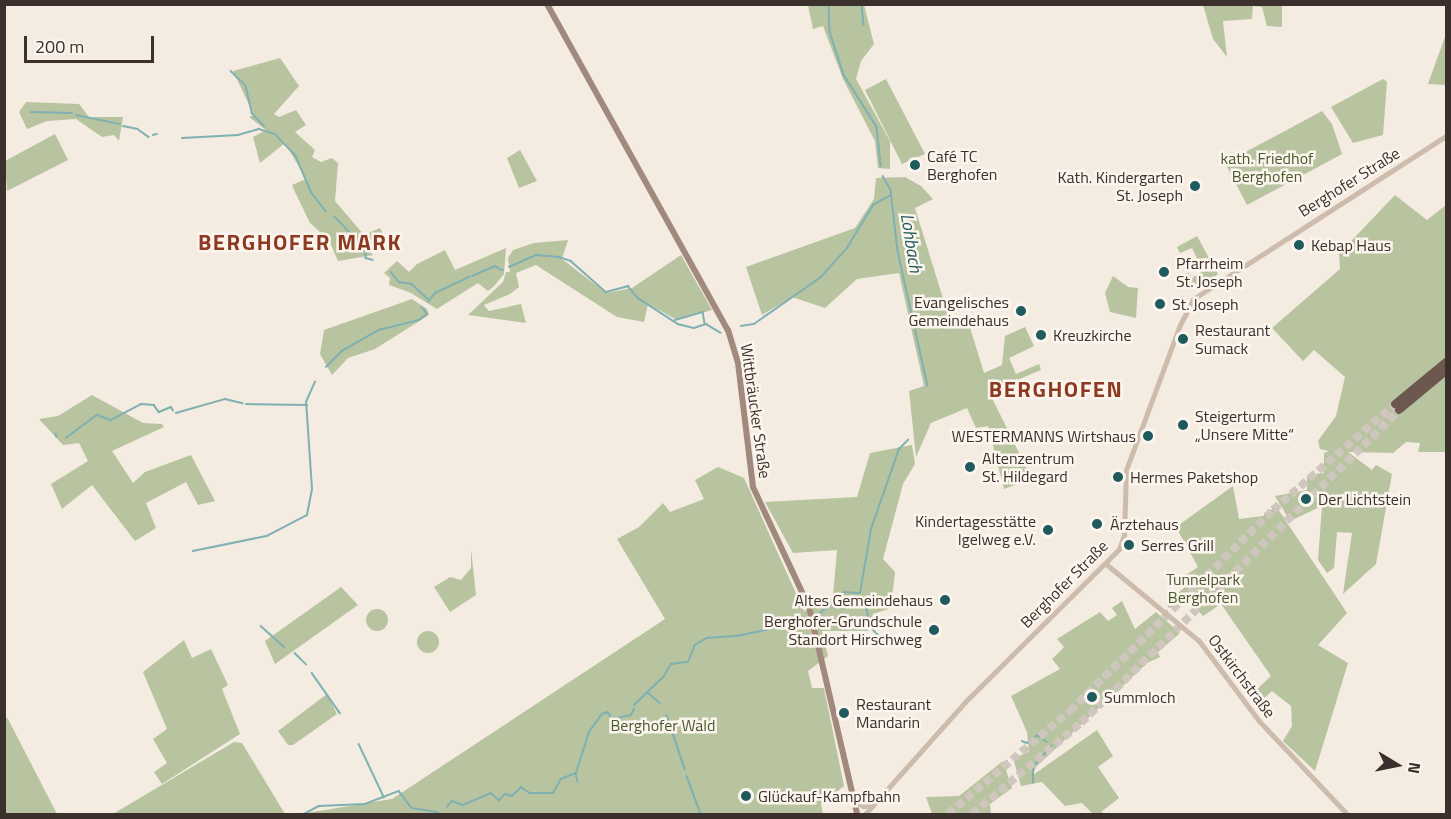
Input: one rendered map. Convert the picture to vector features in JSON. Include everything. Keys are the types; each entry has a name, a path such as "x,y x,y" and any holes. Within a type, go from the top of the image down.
{"highway":[{"path":"1446,362 1397,407 1446,371"}],"main road":[{"name":"Wittbräucker Straße","path":"547,4 728,330 738,363 753,487 809,607 857,814"}],"street":[{"name":"Berghofer Straße","path":"865,814 968,699 1107,564 1123,540 1126,470 1180,324 1193,299 1446,136"},
{"name":"Ostkirchstraße","path":"1107,564 1199,641 1260,722 1347,814"},
{"path":"853,798 863,806 874,804"}],"green space":[{"path":"808,5 864,5 874,44 861,61 856,79 890,141 890,169 878,168 875,141 843,79 823,26 813,29"},
{"path":"1203,5 1282,5 1282,27 1267,26 1262,7 1253,6 1252,19 1223,21 1227,57 1213,39"},
{"path":"1446,34 1446,85 1428,84"},
{"path":"280,58 299,86 274,114 279,117 296,110 306,125 295,132 315,150 312,157 321,162 332,158 338,163 335,201 364,235 380,228 388,243 371,252 373,255 338,261 329,240 310,223 295,192 292,185 306,179 285,143 260,163 253,137 266,130 249,117 254,115 233,71"},
{"path":"886,79 925,154 902,164 865,90"},
{"path":"1383,79 1387,82 1383,135 1353,143 1331,107"},
{"path":"26,102 79,104 89,117 123,117 119,141 114,135 102,137 76,119 47,121 27,129 19,112"},
{"name":"kath. Friedhof Berghofen","path":"1322,111 1332,124 1342,154 1247,205 1225,163"},
{"path":"55,134 68,160 7,191 5,161"},
{"path":"520,150 537,181 519,188 507,158"},
{"path":"905,177 921,186 933,199 915,208 946,308 955,327 968,321 984,373 1002,365 1005,336 1025,327 1034,346 1009,358 1016,374 1039,364 1041,370 989,392 1032,479 1004,489 988,426 976,428 967,408 931,423 916,457 909,391 924,386 899,273 857,279 825,308 792,297 762,315 746,267 855,228 874,199 876,178"},
{"path":"1395,195 1427,220 1446,205 1446,452 1418,452 1420,443 1406,442 1393,453 1348,452 1372,470 1376,465 1392,474 1376,564 1343,594 1352,533 1337,532 1334,568 1327,573 1318,560 1322,506 1290,521 1275,496 1307,490 1307,475 1324,473 1324,453 1329,451 1320,449 1318,441 1336,416 1345,377 1314,350 1303,361 1272,328 1340,269 1339,254"},
{"path":"1197,236 1218,274 1196,291 1189,287 1185,274 1189,273 1192,278 1203,271 1192,248 1180,253 1177,247"},
{"path":"568,240 562,259 606,293 632,288 681,255 712,310 677,320 648,304 644,322 617,317 536,265 516,273 519,287 510,294 484,305 489,311 521,304 526,323 468,315 503,282 506,272 510,272 508,258 513,250 534,243"},
{"path":"506,248 504,274 494,286 488,291 478,283 437,309 411,293 389,285 390,278 384,273 397,261 409,272 417,264 445,250 455,270"},
{"path":"1113,276 1128,287 1138,288 1136,318 1110,312 1105,293"},
{"path":"412,299 427,309 429,315 375,349 348,358 332,375 320,354 324,330"},
{"path":"92,395 143,423 162,424 164,427 112,451 133,483 145,472 191,455 215,501 198,505 186,482 146,503 156,528 135,541 92,485 62,509 51,484 88,461 79,443 63,445 39,419 58,416"},
{"name":"Berghofer Wald","path":"912,445 915,464 903,484 883,559 895,572 891,608 873,614 868,631 822,631 828,656 808,671 812,688 824,688 844,786 821,804 823,814 300,814 392,799 665,619 617,539 639,527 663,503 670,512 704,499 695,480 718,467 744,478 804,611 825,604 833,596 837,550 793,553 765,502 857,497 870,453"},
{"name":"Tunnelpark Berghofen","path":"1233,486 1239,519 1263,516 1276,506 1347,613 1318,645 1348,663 1315,771 1283,741 1292,726 1291,706 1272,691 1255,706 1249,697 1271,676 1221,604 1203,616 1183,595 1169,608 1166,604 1184,588 1179,580 1198,567 1176,527"},
{"path":"471,549 476,595 450,612 434,587 450,577 461,580 471,568"},
{"path":"341,587 358,605 275,664 265,641"},
{"path":"1122,601 1135,629 1156,612 1180,633 1158,652 1160,657 1147,663 1036,767 1033,775 1097,730 1113,756 1098,767 1119,798 1101,812 1106,814 1093,814 1082,803 1065,806 1042,782 1021,786 1013,758 1029,752 1027,732 1011,696 1060,669 1052,659 1064,647 1057,639 1100,612 1108,621 1117,615 1112,608"},
{"path":"377,609 385,612 388,620 385,628 377,631 369,628 366,620 369,612"},
{"path":"428,631 436,634 439,642 436,650 428,653 420,650 417,642 420,634"},
{"path":"184,640 192,658 211,649 228,685 222,689 240,734 162,784 154,772 167,763 153,739 167,729 143,672"},
{"path":"327,694 337,714 293,745 288,745 278,731"},
{"path":"5,716 8,719 57,814 5,814"},
{"path":"234,742 242,743 285,814 113,814"},
{"path":"1003,761 1012,788 990,804 991,814 932,814 926,797 959,796"}],"waterway":[{"name":"Lohbach","path":"829,4 830,32 844,75 877,127 881,166"},
{"path":"862,4 864,25"},
{"path":"231,71 246,86 252,113 264,126"},
{"path":"31,112 72,113"},
{"path":"76,115 120,124"},
{"path":"123,126 138,129"},
{"path":"182,138 238,135 259,129 275,134 296,156 311,192 326,211"},
{"path":"139,130 149,137"},
{"path":"153,135 157,134"},
{"name":"Lohbach","path":"883,176 891,190 898,251 928,386"},
{"path":"741,326 754,324 821,277 847,248 873,205 891,195"},
{"path":"335,217 366,249 366,258 373,260"},
{"path":"509,267 536,255 559,257 571,261 606,292 628,286 638,298 678,324 694,328 706,324 721,333"},
{"path":"472,276 495,266 500,269"},
{"path":"391,272 399,282 412,284 429,300"},
{"path":"428,302 435,293 469,277"},
{"path":"326,367 342,351 379,330 419,320 427,314 422,308"},
{"path":"675,320 703,312 705,323"},
{"path":"193,551 267,536 307,515 312,489 306,402 315,382"},
{"path":"176,413 225,399 243,403"},
{"path":"66,438 97,415 111,420 141,404 154,405 159,412 171,407 173,410"},
{"path":"246,404 307,405"},
{"name":"Lohbach","path":"819,614 844,592 860,593 871,529 899,449 908,440"},
{"path":"841,626 869,623 865,601"},
{"name":"Lohbach","path":"634,705 664,676 671,664 688,662 695,645 707,638 737,636 804,622"},
{"path":"869,625 886,644"},
{"path":"261,626 284,647"},
{"path":"295,653 306,664"},
{"path":"312,673 340,713"},
{"path":"647,692 660,703"},
{"name":"Lohbach","path":"447,807 452,801 463,805 491,793 499,800 505,794 512,796 521,787 530,793 553,793 561,779 576,773 589,732 602,714 608,712 612,719 631,715 634,709"},
{"path":"667,715 685,769"},
{"path":"1022,741 1027,743 1038,735 1047,742"},
{"path":"359,744 384,797"},
{"path":"1033,783 1033,767 1051,746"},
{"path":"576,774 578,782"},
{"path":"687,776 701,814"},
{"name":"Lohbach","path":"304,814 319,806 365,804 399,791 412,808 438,812"}],"tunnel":[{"path":"948,814 1070,711 1273,510 1395,404"},
{"path":"972,814 1081,723 1399,410"}],"place":[{"name":"Café TC Berghofen","path":"915,165"},
{"name":"Kath. Kindergarten St. Joseph","path":"1195,186"},
{"name":"Kebap Haus","path":"1299,245"},
{"name":"Pfarrheim St. Joseph","path":"1164,272"},
{"name":"St. Joseph","path":"1160,304"},
{"name":"Evangelisches Gemeindehaus","path":"1021,311"},
{"name":"Kreuzkirche","path":"1041,335"},
{"name":"Restaurant Sumack","path":"1183,339"},
{"name":"Steigerturm „Unsere Mitte“","path":"1183,425"},
{"name":"WESTERMANNS Wirtshaus","path":"1148,436"},
{"name":"Altenzentrum St. Hildegard","path":"970,467"},
{"name":"Hermes Paketshop","path":"1118,477"},
{"name":"Der Lichtstein","path":"1306,499"},
{"name":"Ärztehaus","path":"1097,524"},
{"name":"Kindertagesstätte Igelweg e.V.","path":"1048,530"},
{"name":"Serres Grill","path":"1129,545"},
{"name":"Altes Gemeindehaus","path":"945,600"},
{"name":"Berghofer-Grundschule Standort Hirschweg","path":"934,630"},
{"name":"Summloch","path":"1092,697"},
{"name":"Restaurant Mandarin","path":"844,713"},
{"name":"Glückauf-Kampfbahn","path":"746,796"}],"district":[{"name":"BERGHOFER MARK","path":"300,243"},
{"name":"BERGHOFEN","path":"1056,390"}]}
